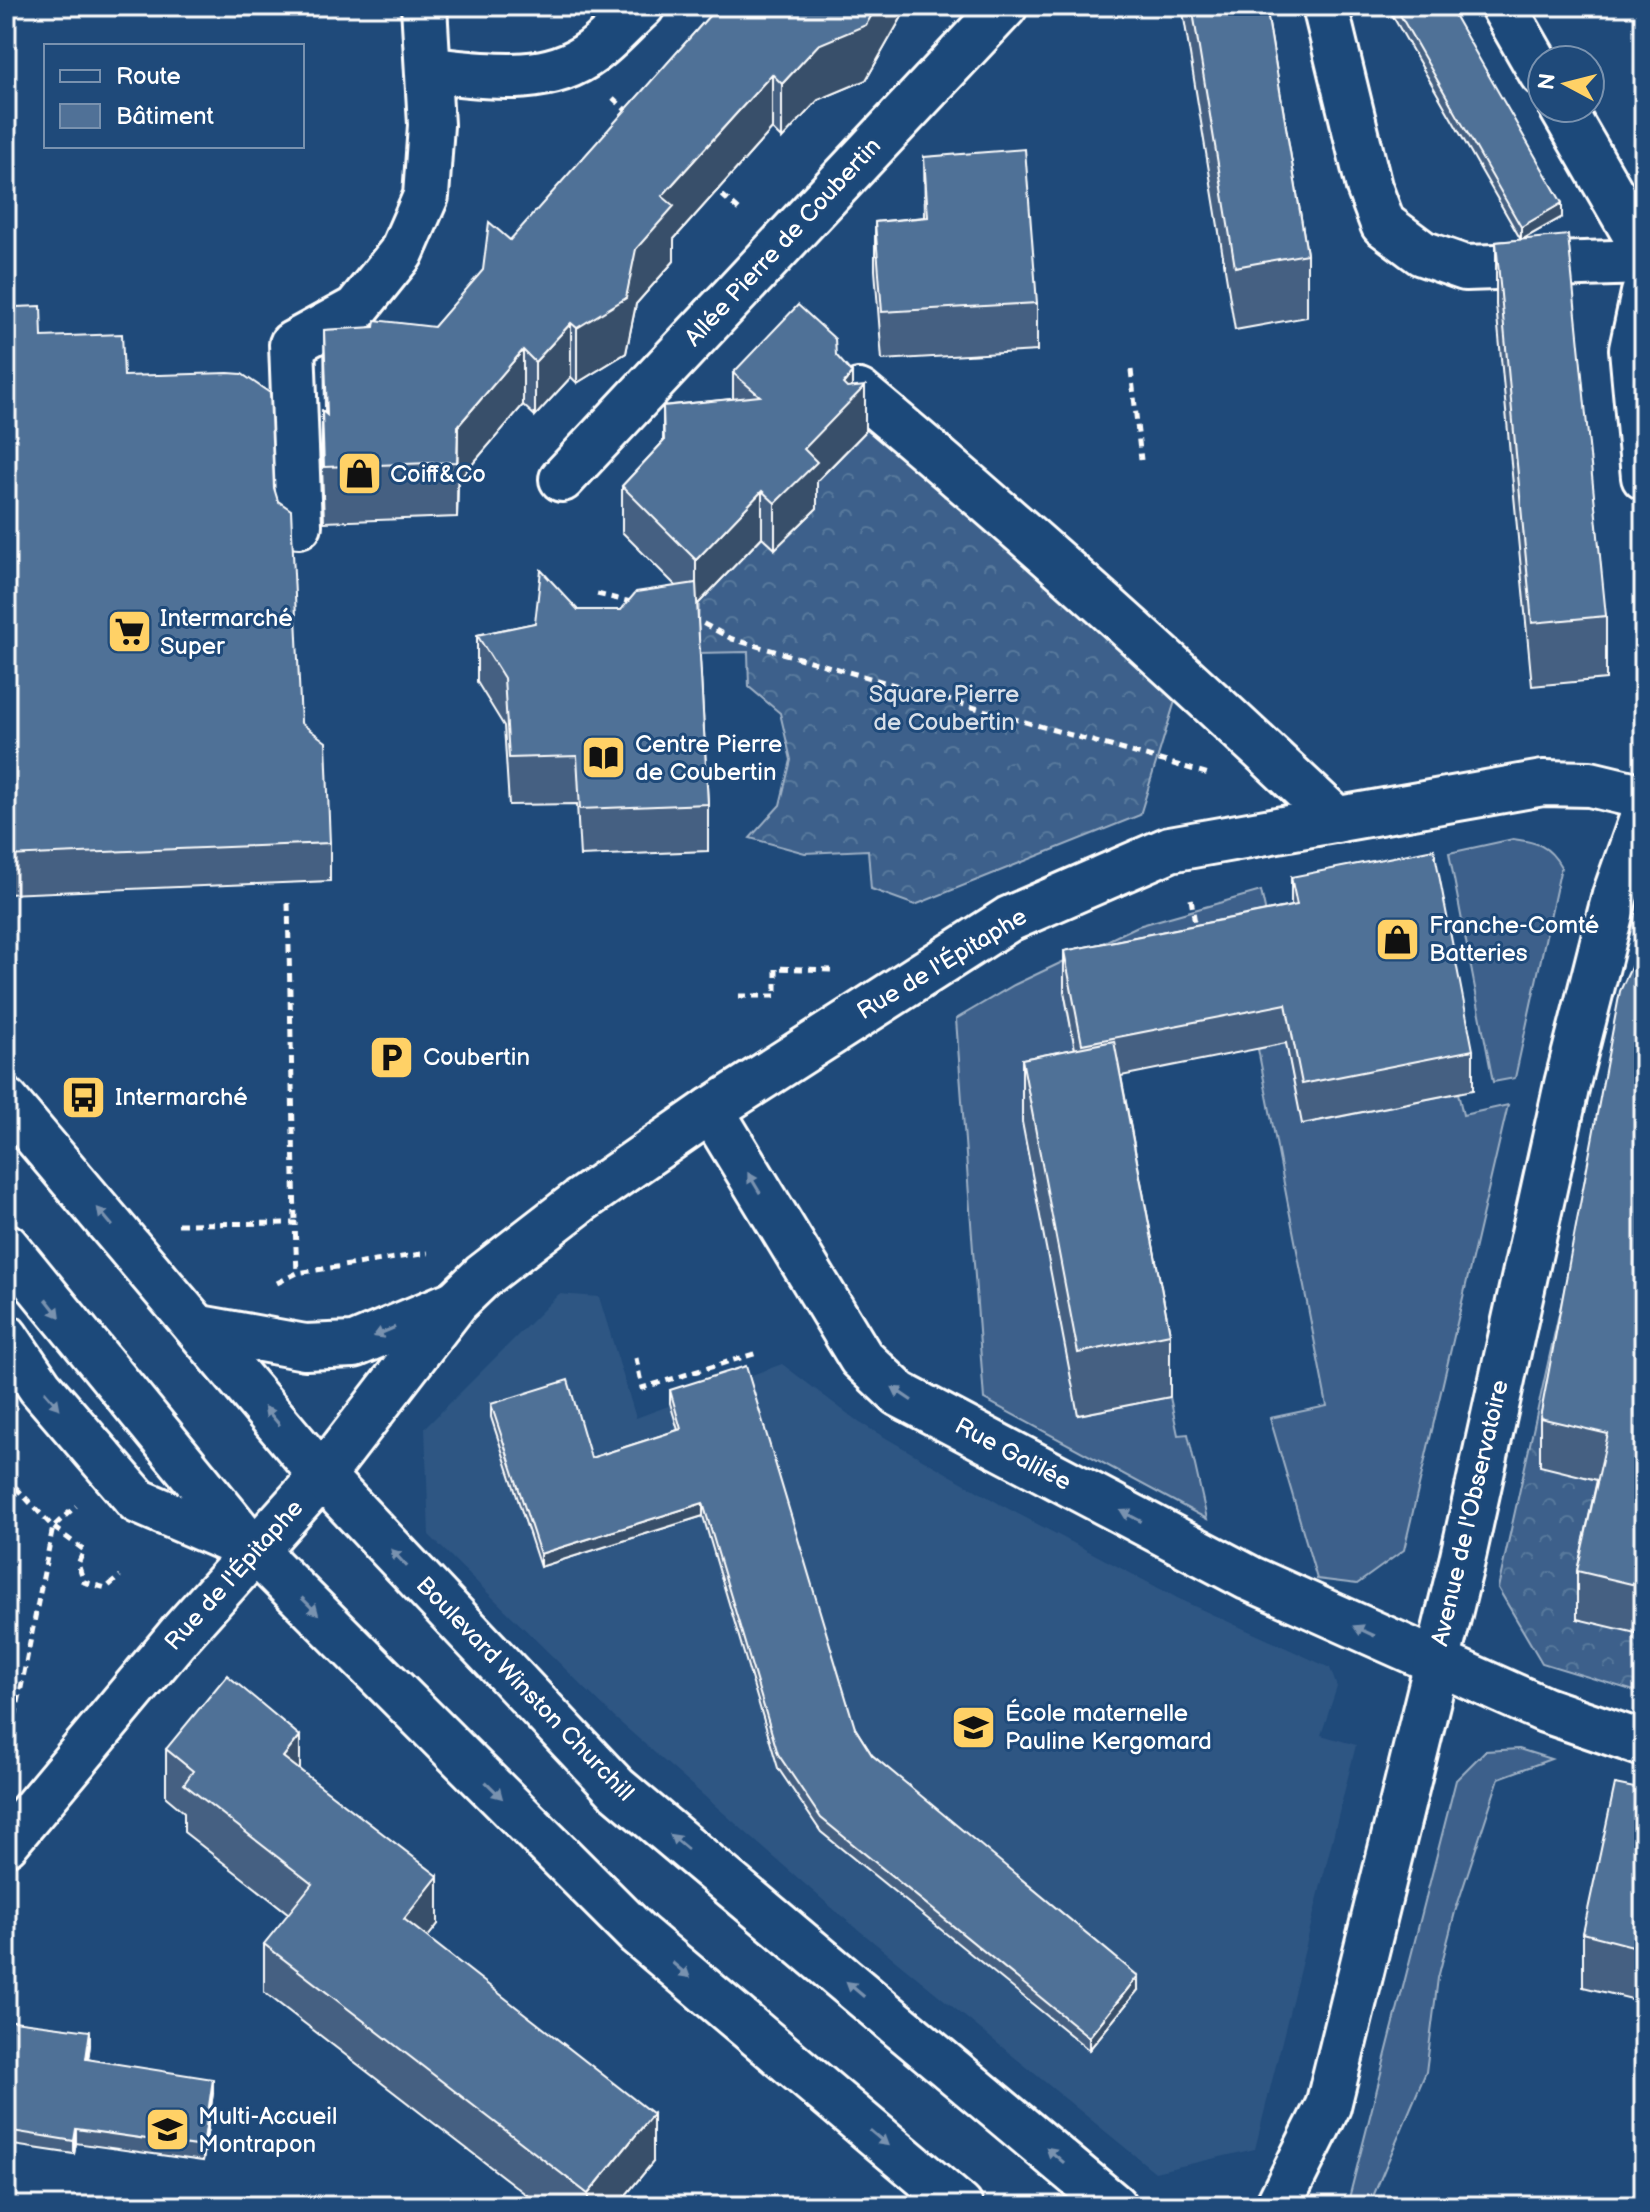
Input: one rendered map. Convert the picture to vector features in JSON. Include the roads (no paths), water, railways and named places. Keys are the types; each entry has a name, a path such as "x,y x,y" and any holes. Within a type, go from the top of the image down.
{"street":[{"path":"299,525 292,344 356,309 401,253 426,196 430,70 424,6"},
{"path":"430,70 490,76 548,74 590,54 642,6"},
{"name":"Allée Pierre de Coubertin","path":"562,479 1005,6"},
{"path":"1325,6 1369,187 1383,224 1422,253 1465,268 1644,262"},
{"path":"1503,6 1526,46"},
{"path":"1571,124 1644,250"},
{"path":"1644,293 1632,349 1644,477"},
{"path":"859,392 1002,513 1238,725 1337,820"},
{"name":"Rue de l'Épitaphe","path":"6,1843 182,1632 322,1476 456,1302 483,1276 580,1201 711,1110 1009,919 1170,849 1543,783 1590,784 1644,797"},
{"name":"Avenue de l'Observatoire","path":"1278,2206 1328,2106 1462,1561 1567,1084 1615,895 1644,813"},
{"name":"Boulevard Winston Churchill","path":"6,1101 322,1476 616,1788 1114,2206"},
{"name":"Rue Galilée","path":"711,1110 861,1358 899,1394 1249,1578 1435,1664 1545,1710 1644,1744"},
{"path":"6,1246 255,1551 638,1934 960,2206"},
{"name":"Rue de l'Épitaphe","path":"200,1328 305,1347 354,1345 456,1302"},
{"path":"6,1337 40,1387 138,1501 255,1551"}],"place":[{"name":"Coiff&Co","path":"359,474"},
{"name":"Intermarché Super","path":"129,632"},
{"name":"Centre Pierre de Coubertin","path":"604,758"},
{"name":"Franche-Comté Batteries","path":"1398,939"},
{"name":"Coubertin","path":"392,1057"},
{"name":"Intermarché","path":"84,1097"},
{"name":"École maternelle Pauline Kergomard","path":"974,1727"},
{"name":"Multi-Accueil Montrapon","path":"167,2130"}],"park label":[{"name":"Square Pierre de Coubertin","path":"944,708"}]}
